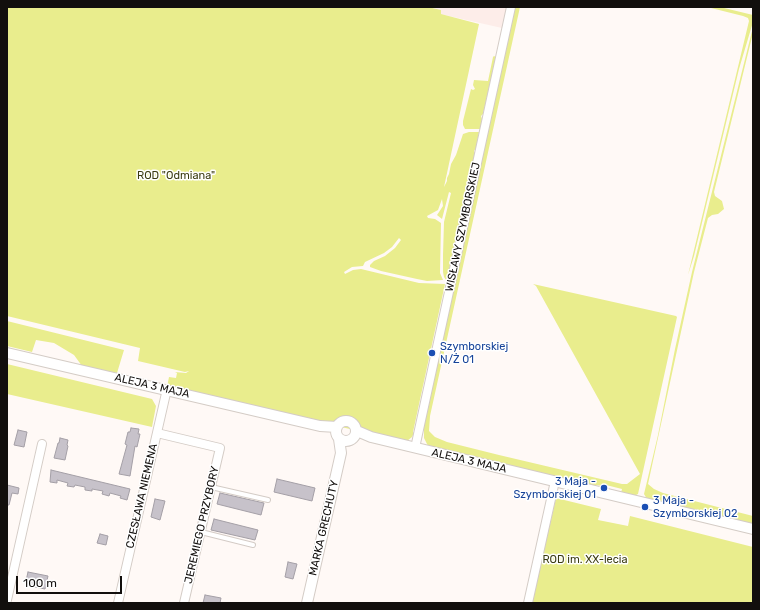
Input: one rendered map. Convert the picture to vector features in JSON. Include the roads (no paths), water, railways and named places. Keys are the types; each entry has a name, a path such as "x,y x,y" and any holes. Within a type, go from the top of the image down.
{"street":[{"name":"WISŁAWY SZYMBORSKIEJ","path":"415,448 511,7"},
{"name":"ALEJA 3 MAJA","path":"7,353 320,426 346,435 370,437 753,529"},
{"name":"CZESŁAWA NIEMENA","path":"118,603 166,389"},
{"name":"JEREMIEGO PRZYBORY","path":"156,433 220,448 184,603"},
{"name":"MARKA GRECHUTY","path":"306,603 346,435"},
{"path":"7,600 42,444"},
{"path":"528,603 555,481"}],"lane":[{"path":"211,487 268,500"},
{"path":"200,532 253,545"}],"place":[{"name":"Szymborskiej N/Ż 01","path":"432,353"},
{"name":"3 Maja - Szymborskiej 01","path":"604,488"},
{"name":"3 Maja - Szymborskiej 02","path":"645,507"}],"park label":[{"name":"ROD \"Odmiana\"","path":"176,176"},
{"name":"ROD im. XX-lecia","path":"585,560"}]}
